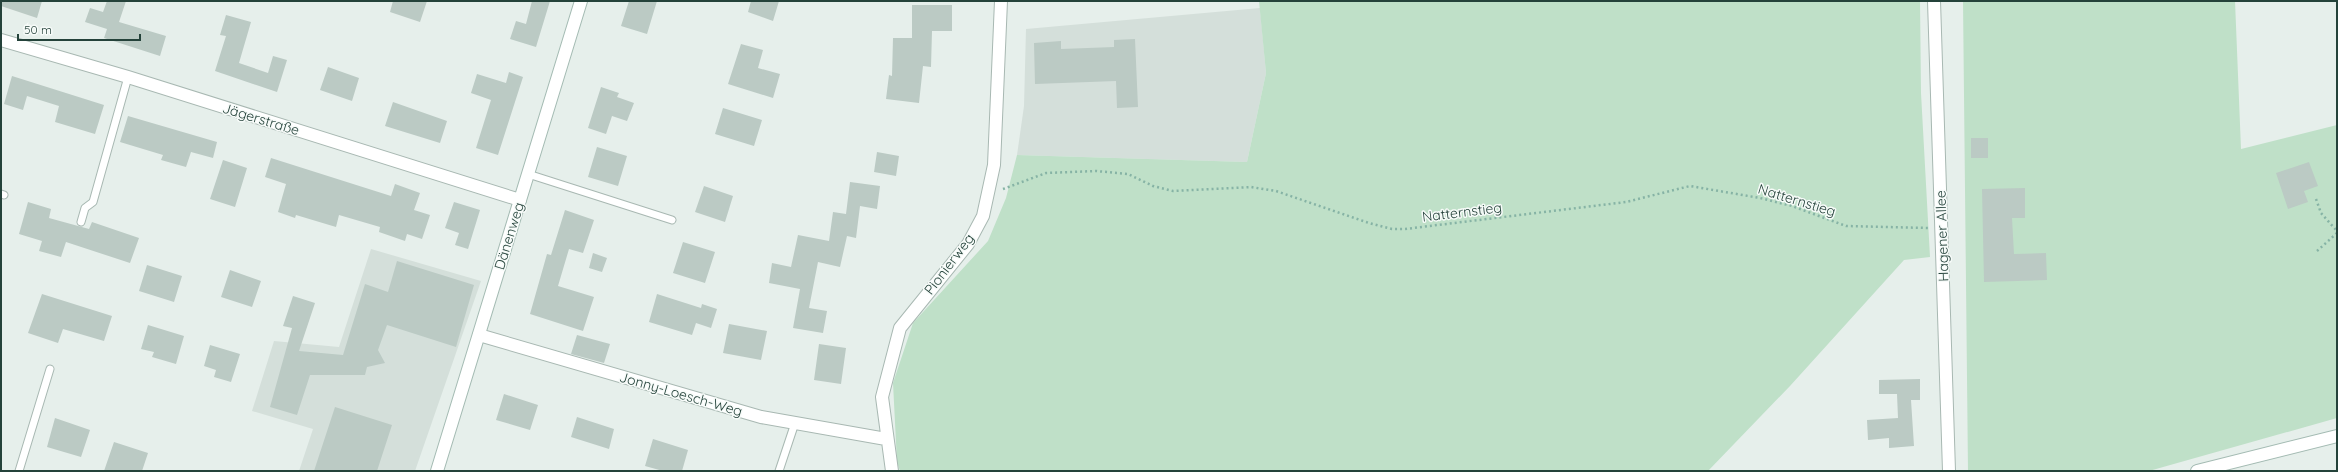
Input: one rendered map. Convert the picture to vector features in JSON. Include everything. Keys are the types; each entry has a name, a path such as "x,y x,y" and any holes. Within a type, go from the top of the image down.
{"street":[{"name":"Dänenweg","path":"437,471 581,1"},
{"name":"Pionierweg","path":"892,471 886,439 882,397 900,328 968,244 983,216 990,189 994,157 1001,1"},
{"name":"Hagener Allee","path":"1934,1 1949,471"},
{"name":"Jägerstraße","path":"1,40 520,200"},
{"name":"Jonny-Loesch-Weg","path":"479,335 761,417 886,439"},
{"path":"2197,471 2337,436"}],"lane":[{"path":"81,222 86,208 93,202 128,78"},
{"path":"528,174 672,220"},
{"path":"20,471 50,369"},
{"path":"779,471 795,423"}],"path":[{"name":"Natternstieg","path":"990,189 1015,187 1046,173 1096,171 1128,174 1154,186 1173,191 1251,188 1276,191 1369,223 1392,229 1405,229 1626,202 1690,186 1766,199 1792,206 1846,226 1942,228"},
{"path":"2316,199 2321,213 2337,232 2317,251"}],"shaded area":[{"path":"1260,8 1266,73 1247,162 1017,155 1024,106 1026,29"},
{"path":"371,249 481,281 415,471 299,471 313,429 252,411 274,341 339,347"}],"green space":[{"path":"1259,1 1920,1 1921,93 1930,257 1904,260 1790,386 1708,471 900,471 897,462 893,383 913,323 988,241 1006,198 1017,155 1247,162 1266,73"},
{"path":"1963,1 2235,1 2241,149 2337,125 2337,418 2149,471 1968,471"}],"building":[{"path":"1,1 42,1 37,18 1,6"},
{"path":"107,1 126,1 119,22 166,36 160,56 104,38 107,29 85,22 90,8 103,12"},
{"path":"393,1 427,1 420,22 390,12"},
{"path":"532,1 550,1 536,47 510,39 516,21 526,24"},
{"path":"629,1 657,1 647,34 621,26"},
{"path":"751,1 779,1 773,21 748,12"},
{"path":"912,5 952,5 952,31 932,31 931,67 923,66 919,103 886,99 889,75 892,76 893,38 912,38"},
{"path":"226,15 251,22 239,63 268,73 273,56 287,60 277,92 215,71 226,36 220,35"},
{"path":"1135,39 1138,107 1117,108 1116,81 1035,84 1034,43 1061,41 1061,49 1114,47 1114,40"},
{"path":"741,44 763,50 758,68 780,74 773,98 728,84"},
{"path":"328,67 359,78 352,101 320,90"},
{"path":"509,72 523,77 498,155 476,148 491,100 471,93 477,74 506,83"},
{"path":"12,76 104,105 95,134 55,122 59,106 27,96 23,110 4,104"},
{"path":"601,87 619,93 617,97 634,103 627,121 612,116 606,134 588,128"},
{"path":"393,102 447,121 440,143 385,126"},
{"path":"723,108 762,120 754,146 715,134"},
{"path":"128,116 217,142 213,158 191,152 186,167 161,160 163,155 120,142"},
{"path":"1971,138 1988,138 1988,158 1971,158"},
{"path":"597,147 627,156 618,186 588,177"},
{"path":"877,152 899,156 896,176 874,172"},
{"path":"271,158 391,196 395,184 420,193 414,210 430,215 422,239 407,234 405,241 379,232 380,227 339,215 336,227 296,215 295,218 278,212 286,184 265,177"},
{"path":"223,160 247,168 235,207 210,199"},
{"path":"2309,162 2318,186 2304,191 2308,202 2288,209 2276,173"},
{"path":"850,182 880,186 877,209 860,206 856,238 847,236 840,267 818,262 809,308 827,311 823,333 793,328 800,289 769,283 772,263 791,267 798,235 829,241 833,212 846,214"},
{"path":"704,186 733,196 725,222 695,212"},
{"path":"2025,188 2025,218 2012,218 2014,254 2046,253 2047,280 1984,282 1982,189"},
{"path":"28,202 51,209 49,218 89,229 92,222 139,238 130,263 66,242 61,257 39,251 42,241 19,234"},
{"path":"454,202 480,210 468,249 455,245 459,233 445,228"},
{"path":"565,210 594,220 583,253 569,249 558,286 594,297 583,331 530,314 547,254 551,255"},
{"path":"683,242 715,252 705,283 673,273"},
{"path":"593,253 607,258 602,272 589,268"},
{"path":"397,261 474,285 456,347 387,325 378,350 385,363 367,367 365,375 310,375 297,415 270,407 292,328 283,326 293,296 315,303 299,351 343,355 365,284 388,292"},
{"path":"147,265 182,276 174,302 139,291"},
{"path":"230,270 261,281 252,307 221,297"},
{"path":"42,294 112,316 104,341 63,329 58,343 28,333"},
{"path":"657,294 701,308 702,304 717,309 711,328 696,323 692,335 649,322"},
{"path":"729,324 767,331 761,360 723,353"},
{"path":"148,325 184,336 176,364 152,357 154,352 141,349"},
{"path":"577,335 610,344 604,363 571,354"},
{"path":"819,344 846,348 841,384 814,380"},
{"path":"210,345 240,354 231,382 214,377 216,370 204,366"},
{"path":"1920,379 1920,400 1911,400 1914,446 1889,448 1889,438 1868,440 1867,420 1898,418 1897,394 1879,394 1879,380"},
{"path":"504,394 538,405 530,430 496,420"},
{"path":"335,407 392,425 377,471 314,471"},
{"path":"577,417 614,429 609,449 571,437"},
{"path":"55,418 90,430 81,457 47,447"},
{"path":"653,439 688,450 682,471 663,471 645,466"},
{"path":"114,442 148,453 142,471 104,471"}]}
